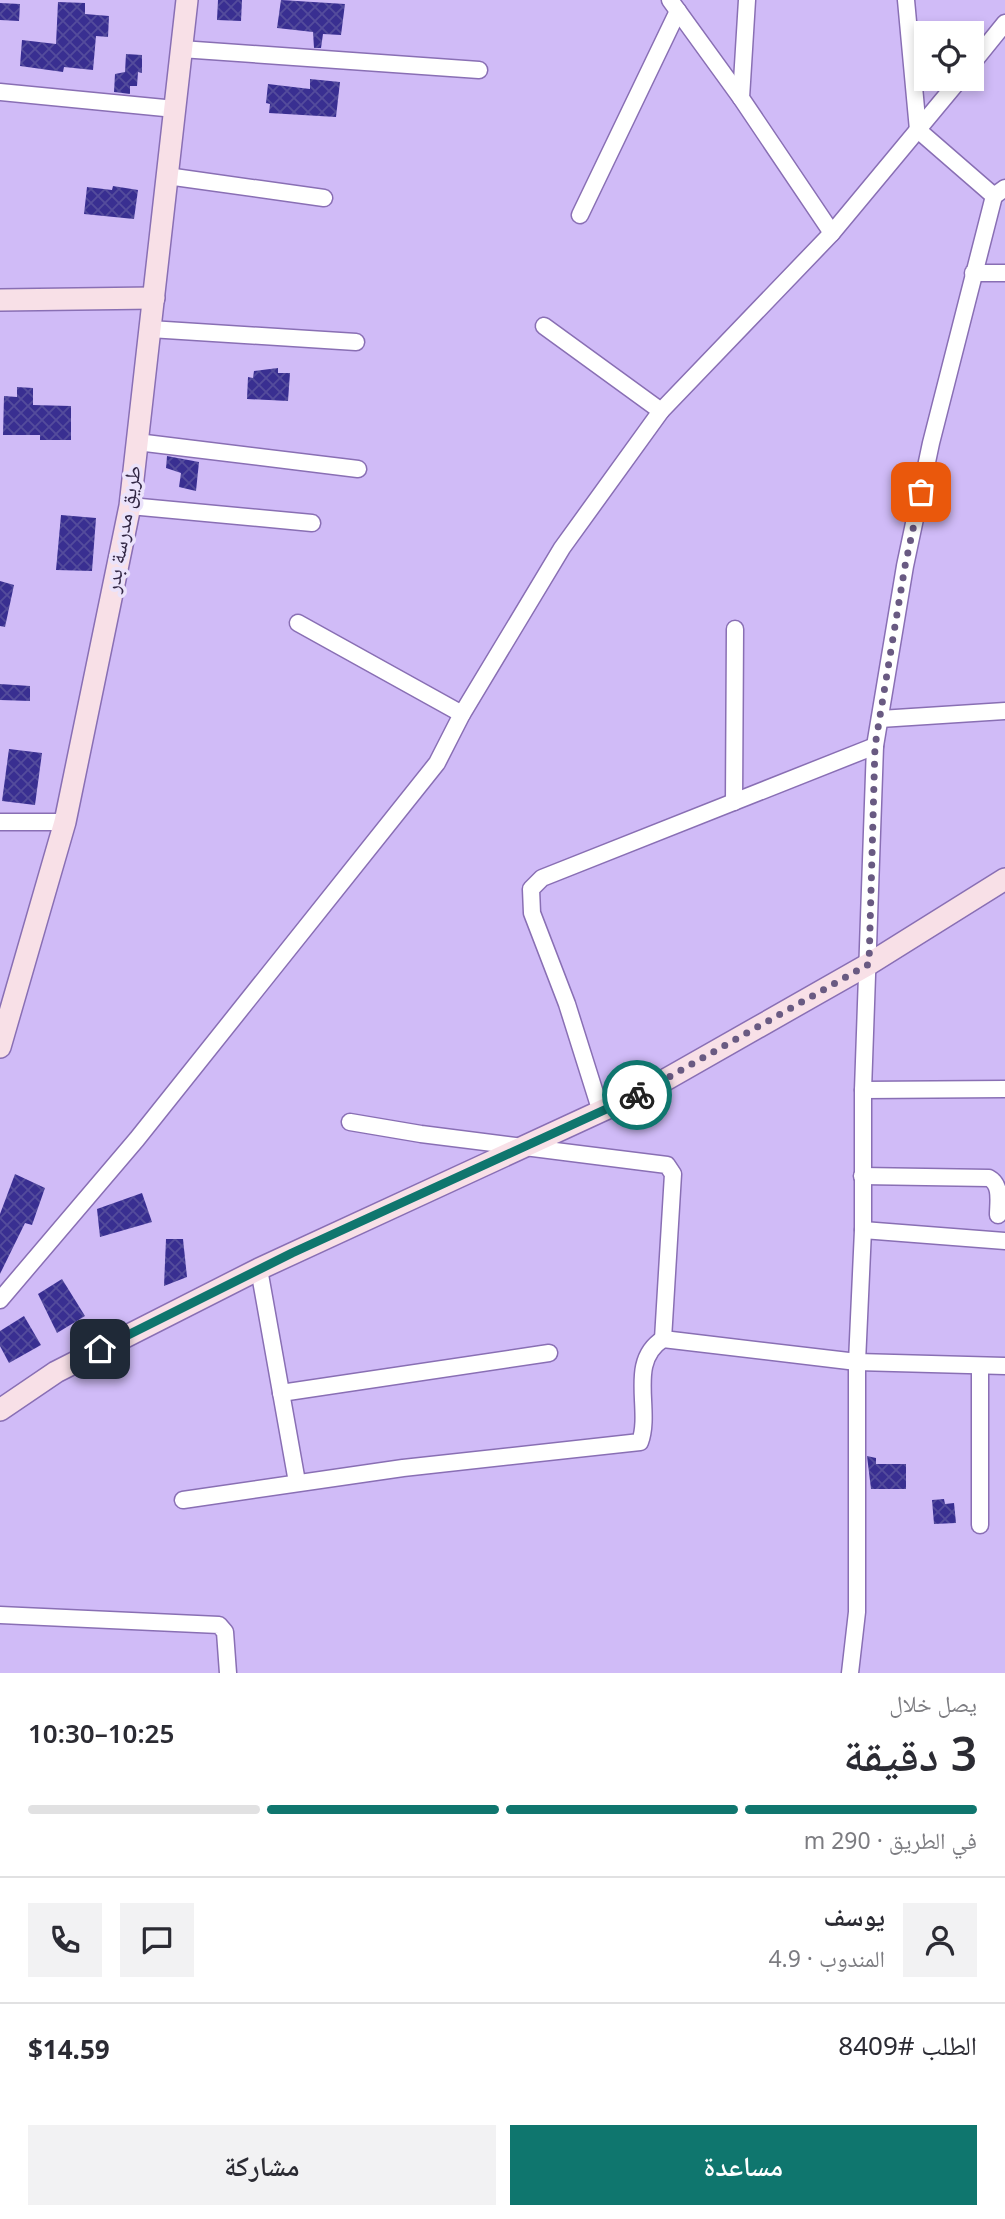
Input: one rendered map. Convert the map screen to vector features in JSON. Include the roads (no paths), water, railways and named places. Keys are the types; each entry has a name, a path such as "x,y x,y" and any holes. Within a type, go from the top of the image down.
{"street":[{"name":"طريق مدرسة بدر","path":"0,1047 65,822 130,506 187,0"},
{"path":"741,98 747,0"},
{"path":"850,1673 857,1612 857,1362 863,1230 863,1090 875,746 905,566 973,273 1000,192 918,130 906,0"},
{"path":"580,215 674,6 741,98 832,233"},
{"path":"984,49 1005,23"},
{"path":"181,49 479,70"},
{"path":"0,1300 137,1139 438,763 462,714 562,548 662,411 832,233 950,91"},
{"path":"0,92 175,109"},
{"path":"167,176 324,198"},
{"path":"973,273 1005,273"},
{"path":"0,300 154,298"},
{"path":"544,326 662,411"},
{"path":"150,329 356,342"},
{"path":"137,442 358,469"},
{"path":"130,506 312,523"},
{"path":"298,622 462,714"},
{"path":"734,802 735,629"},
{"path":"880,719 1005,711"},
{"path":"601,1112 568,1004 532,913 530,889 542,878 875,746"},
{"path":"0,822 65,822"},
{"path":"0,1410 56,1372 259,1269 651,1088 869,964 1005,879"},
{"path":"863,1090 1005,1089"},
{"path":"349,1122 667,1165 673,1174 663,1339"},
{"path":"862,1176 989,1178 995,1181 998,1190 998,1215"},
{"path":"863,1230 1005,1241"},
{"path":"259,1269 297,1482"},
{"path":"184,1500 297,1482 640,1442 643,1364 650,1349 663,1339 857,1362 1005,1366"},
{"path":"281,1393 548,1353"},
{"path":"980,1525 981,1366"},
{"path":"0,1615 219,1625 225,1632 228,1673"}]}
